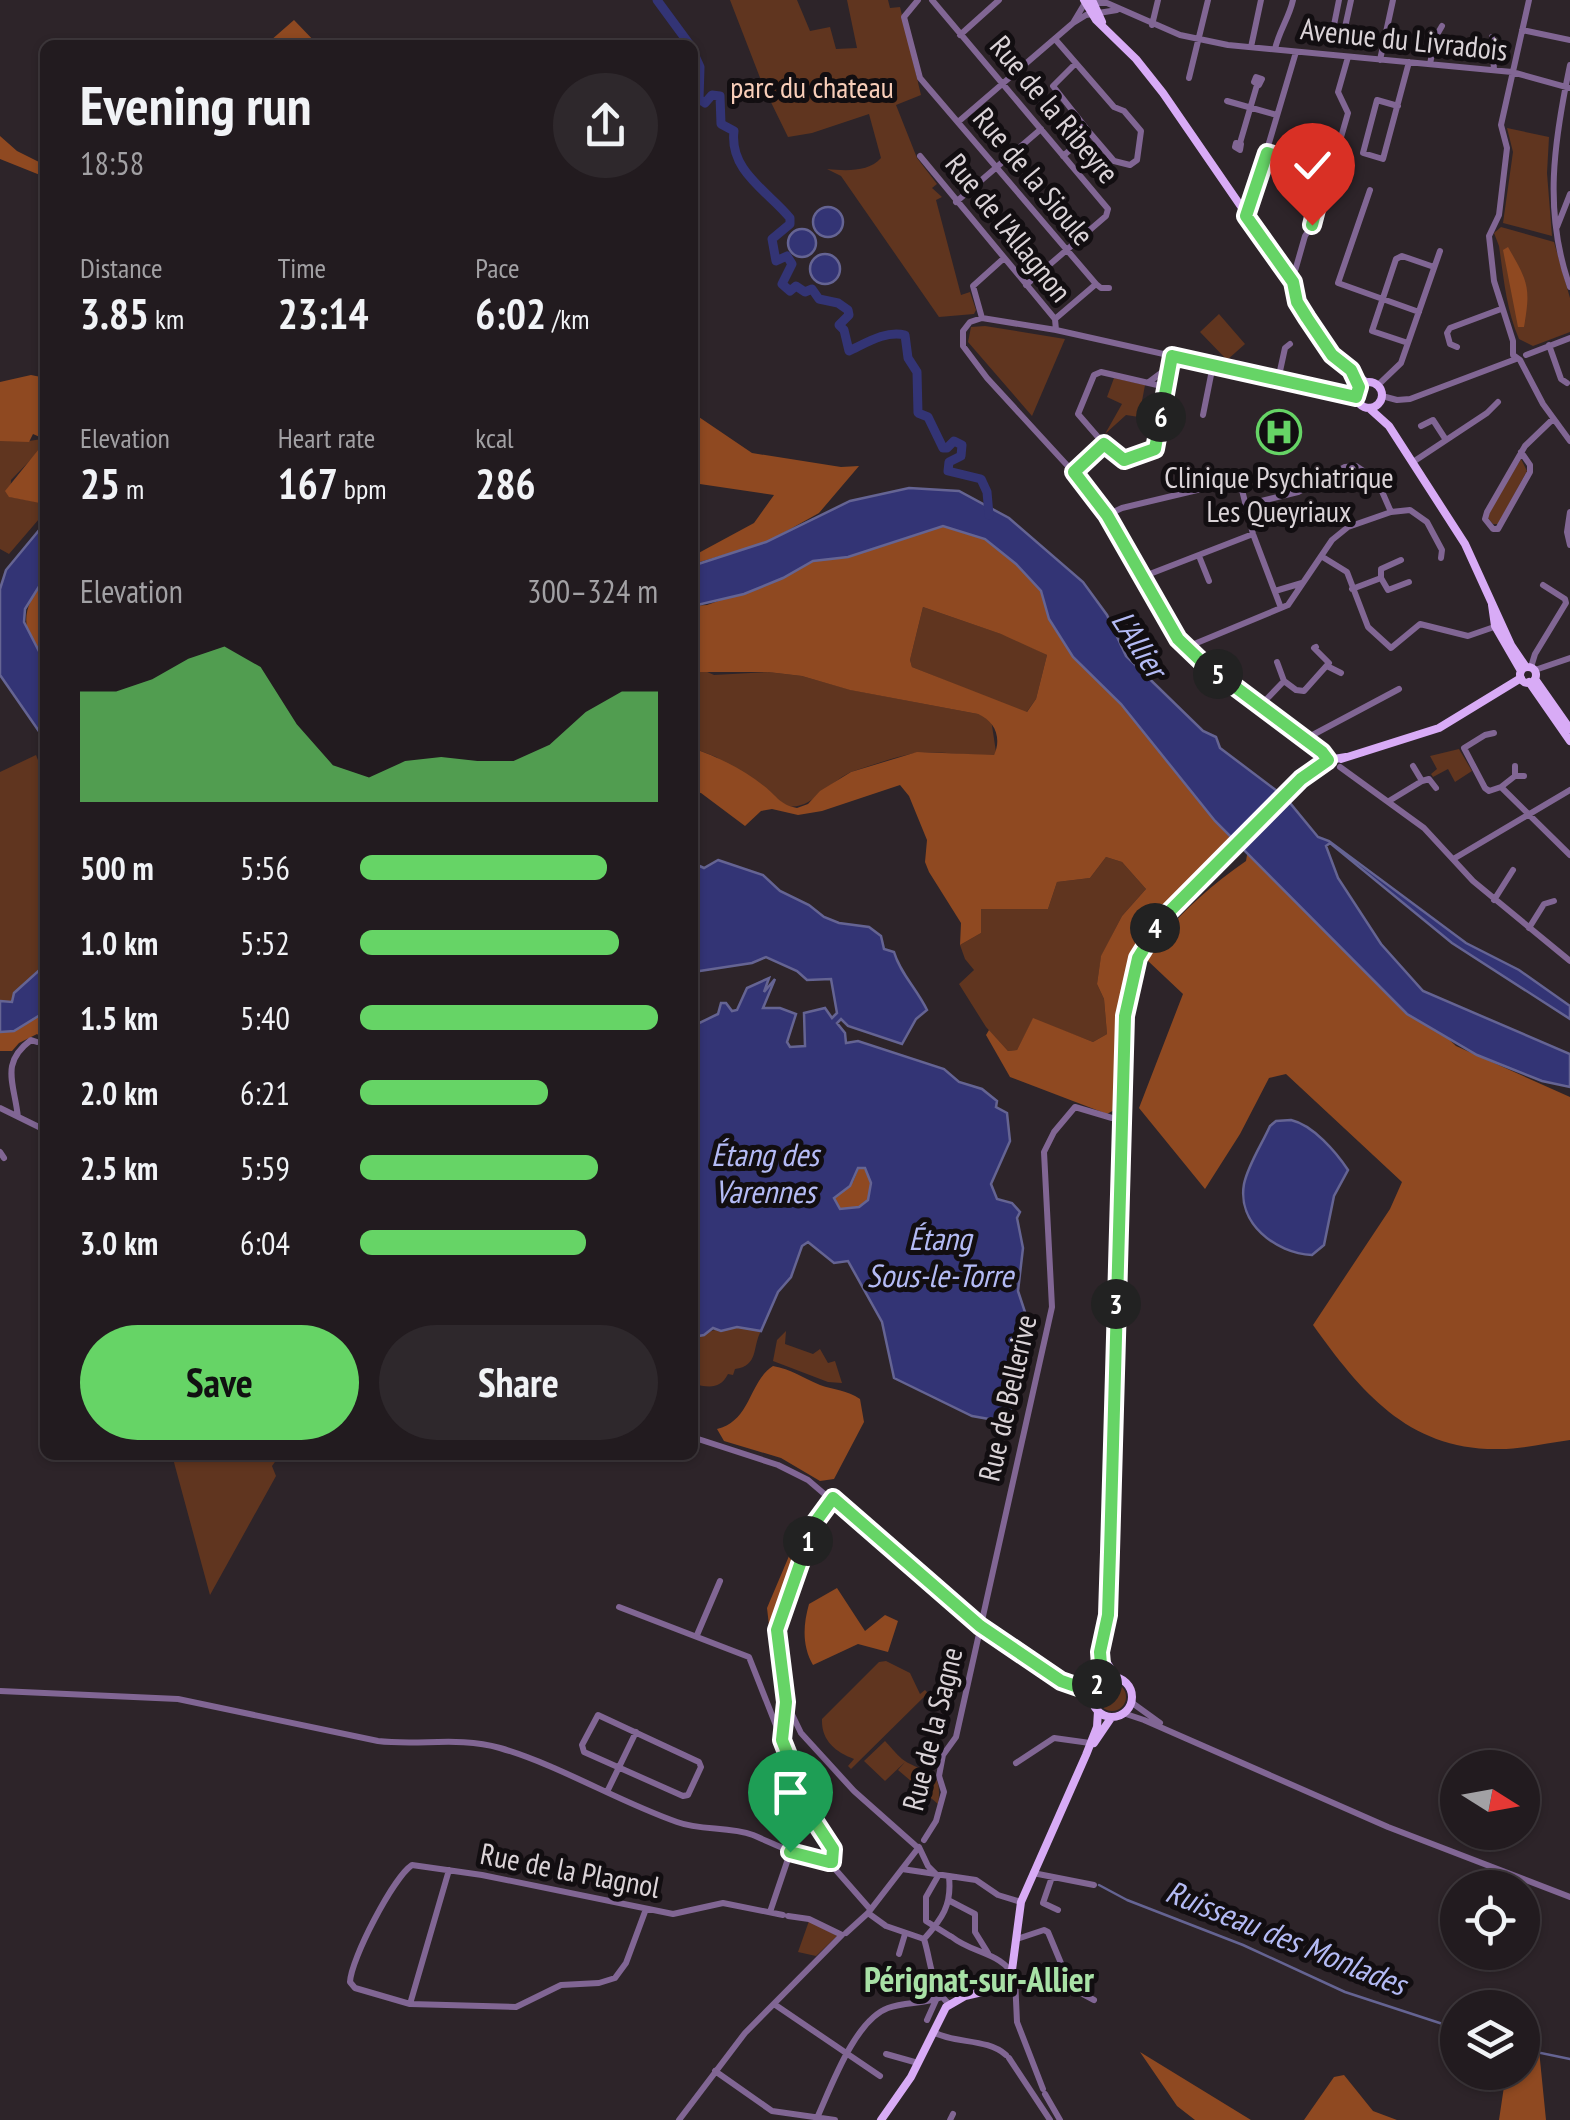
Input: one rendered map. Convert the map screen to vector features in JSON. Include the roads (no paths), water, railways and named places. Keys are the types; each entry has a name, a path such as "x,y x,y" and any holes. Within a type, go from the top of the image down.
{"main road":[{"path":"1088,1 1095,15 1163,93 1293,282 1297,302 1307,318 1332,355 1351,370 1361,389 1359,404 1376,403"},
{"path":"1361,389 1378,386 1376,403 1465,544 1490,596 1499,626 1570,740"},
{"path":"1528,674 1570,729"},
{"path":"1086,1755 1131,1702 1127,1684 1116,1677 1106,1660 1126,1000 1138,958 1150,935 1231,847 1301,779 1328,760 1439,728 1528,674"},
{"path":"1301,779 1350,756"},
{"path":"880,2120 918,2063 942,2001 995,1989 1014,1974 1021,1902 1097,1727 1100,1652 1108,1615"},
{"path":"1097,1684 1116,1677"},
{"path":"1096,1707 1118,1715"}],"street":[{"name":"Rue de la Sioule","path":"918,0 904,17 920,78 1096,284 1055,319"},
{"name":"Rue de la Ribeyre","path":"932,0 1108,212 1026,285"},
{"path":"960,35 999,0"},
{"path":"1152,25 1158,0"},
{"path":"1189,78 1208,0"},
{"path":"1251,48 1261,0"},
{"path":"1275,50 1280,27 1290,15 1293,0"},
{"path":"1340,0 1332,35 1342,42"},
{"path":"1295,271 1348,112 1338,92 1350,0"},
{"path":"1380,60 1393,0"},
{"path":"1529,0 1501,125 1508,148 1500,210 1490,233 1494,281 1519,354 1552,419 1570,441"},
{"path":"958,122 1073,24 1088,1"},
{"name":"Avenue du Livradois","path":"1088,1 1199,40 1512,72 1568,87"},
{"path":"1073,24 1112,8"},
{"path":"1430,64 1434,38 1442,26"},
{"path":"1522,30 1570,40"},
{"path":"1492,37 1494,70"},
{"path":"1055,39 1076,63 1114,108 1124,112 1141,131 1137,160 1130,165 1114,160 1053,86 1076,63"},
{"path":"1246,216 1296,52"},
{"path":"1398,106 1378,100 1363,153 1384,159 1398,106 1409,62"},
{"path":"1570,65 1552,174 1558,242 1570,287"},
{"path":"1240,143 1257,85"},
{"path":"1227,100 1278,114"},
{"path":"1557,126 1570,131"},
{"path":"956,202 1040,129"},
{"path":"1063,156 1090,132"},
{"path":"1267,153 1326,171"},
{"name":"Rue de l'Allagnon","path":"920,156 1055,319 1056,330"},
{"path":"1370,190 1338,284 1419,312"},
{"path":"1556,228 1570,194"},
{"path":"1558,242 1570,245"},
{"path":"1378,386 1399,367 1440,251"},
{"path":"1408,344 1372,331 1399,256 1434,268"},
{"path":"979,318 973,286 1003,260"},
{"path":"1096,284 1109,288"},
{"path":"1456,347 1450,344 1450,328 1502,309"},
{"path":"1328,760 1187,648 1171,629 1107,515 1074,472 987,378 963,346 963,331 979,318 1056,330 1278,380 1361,389"},
{"path":"1376,403 1410,399 1519,354 1570,338"},
{"path":"1278,380 1285,348 1290,344"},
{"path":"1549,346 1560,379 1567,383"},
{"path":"1166,387 1101,372 1094,375 1078,414 1124,460 1152,452 1166,387 1169,367 1172,356"},
{"path":"1203,415 1213,365"},
{"path":"1148,382 1169,367"},
{"path":"1413,462 1498,402"},
{"path":"1522,452 1530,472 1496,530 1486,519 1487,512 1528,440 1552,419"},
{"path":"1421,426 1433,420 1446,440"},
{"path":"1074,472 1104,444"},
{"path":"1245,505 1298,492 1345,467 1356,466 1377,480 1391,512"},
{"path":"1107,515 1232,480 1239,483 1281,608"},
{"path":"1187,648 1292,601 1342,531 1391,512 1419,513 1442,549 1441,558"},
{"path":"1570,512 1570,544"},
{"path":"1142,577 1253,534"},
{"path":"1199,556 1208,581"},
{"path":"1322,556 1347,572 1368,626 1391,648 1420,624 1468,636 1499,626"},
{"path":"1401,560 1381,569 1381,578 1388,590 1409,582"},
{"path":"1352,589 1381,578"},
{"path":"1275,592 1304,583"},
{"path":"1528,674 1566,603 1565,598 1543,585"},
{"path":"1316,647 1329,667 1341,673"},
{"path":"1528,674 1570,658"},
{"path":"1276,662 1284,681 1299,692 1329,667"},
{"path":"1260,706 1284,681"},
{"path":"1305,739 1399,689"},
{"path":"1494,733 1485,734 1464,748 1484,788 1489,791 1501,787 1519,776 1516,766"},
{"path":"1350,756 1351,774"},
{"path":"1340,766 1424,828 1494,900 1570,960"},
{"path":"1412,766 1422,781"},
{"path":"1389,802 1422,781 1430,779 1436,788"},
{"path":"1501,787 1570,854"},
{"path":"1455,858 1570,790"},
{"path":"1494,900 1513,870"},
{"path":"1530,928 1544,904 1554,901"},
{"path":"18,1116 5,1069 23,1045 32,1040 37,1042"},
{"name":"Rue de Bellerive","path":"980,1626 1052,1307 1044,1152 1054,1132 1075,1107 1112,1118"},
{"path":"0,1108 40,1127"},
{"path":"698,1439 790,1470 833,1498 980,1626 1096,1707"},
{"path":"782,1740 786,1702 777,1644 778,1623 814,1524 833,1498"},
{"path":"697,1635 720,1581"},
{"path":"619,1607 748,1657 809,1809 834,1851 834,1866"},
{"name":"Rue de la Sagne","path":"679,2120 714,2070 814,1957 869,1911 920,1844 940,1806 943,1755 956,1737 980,1626"},
{"path":"1061,1681 1081,1689 1097,1684"},
{"path":"0,1690 178,1699 378,1741 470,1741 496,1747 683,1824 751,1834 834,1866 869,1911 905,1934 924,1939"},
{"path":"786,1702 801,1733 854,1790 920,1844 928,1866 938,1876"},
{"path":"1131,1702 1187,1740"},
{"path":"598,1715 701,1764 688,1795 683,1796 618,1769 584,1752 582,1745 598,1715"},
{"path":"1118,1715 1144,1720 1388,1827 1570,1897"},
{"path":"607,1792 636,1732"},
{"path":"1016,1763 1054,1738 1090,1743"},
{"path":"770,1912 790,1852"},
{"name":"Rue de la Plagnol","path":"410,2004 354,1988 350,1982 352,1961 407,1867 449,1870 685,1914 723,1903 809,1919 844,1934"},
{"path":"924,1939 950,1901 951,1877 956,1867"},
{"path":"449,1870 410,2004 516,2007 570,1983 606,1982 626,1964 646,1909"},
{"path":"900,1870 980,1882 998,1896 1021,1902"},
{"path":"1034,1873 1094,1885"},
{"path":"938,1876 926,1897 926,1922 1014,1974 1094,2000"},
{"path":"1052,1877 1043,1903 1058,1910"},
{"path":"950,1901 975,1914 975,1932 984,1954"},
{"path":"1018,1940 1046,1931 1071,1977"},
{"path":"899,1954 905,1934"},
{"path":"924,1939 942,2001"},
{"path":"1014,1974 1017,2022 1044,2092 1060,2120"},
{"path":"927,2020 942,2001"},
{"path":"817,2118 867,2023 883,2010 942,2001"},
{"path":"774,2004 880,2076"},
{"path":"933,2032 993,2046 1008,2056 1050,2120"},
{"path":"886,2054 918,2063"},
{"path":"714,2070 764,2108 835,2120"}],"water":[{"path":"828,207 842,216 843,222 834,236 828,237 814,228 813,222 822,208"},
{"path":"802,229 812,233 816,243 812,253 802,257 792,253 788,243 792,233"},
{"path":"825,254 835,259 840,269 835,279 825,284 815,279 810,269 815,259"},
{"name":"L'Allier","path":"909,488 959,491 1009,518 1083,582 1107,615 1126,656 1203,731 1216,737 1220,748 1285,797 1318,837 1329,841 1466,943 1519,970 1570,1006 1570,1019 1452,943 1330,843 1326,846 1338,878 1381,944 1423,991 1570,1054 1570,1087 1542,1081 1477,1055 1407,1014 1215,821 1121,704 1073,657 1049,619 1041,591 985,539 943,526 848,557 813,561 744,594 698,605 698,564 766,542 850,501"},
{"path":"40,529 40,585 25,609 24,622 40,653 40,733 0,675 0,589 6,570"},
{"path":"718,860 763,875 780,891 824,917 869,927 881,936 884,949 894,952 927,1010 916,1019 902,1044 848,1026 841,1019 837,1023 845,1033 846,1043 858,1041 944,1069 959,1082 982,1089 997,1101 996,1107 1007,1113 1010,1141 991,1184 997,1199 1012,1203 1020,1212 1017,1218 1023,1248 1018,1291 1026,1315 1015,1397 1006,1422 972,1416 894,1378 882,1322 848,1261 834,1263 808,1242 802,1246 791,1277 778,1292 761,1331 713,1328 698,1336 698,1024 718,1014 721,1003 737,1010 747,988 769,978 764,992 775,979 763,1008 780,1008 796,1014 787,1042 790,1047 805,1046 804,1013 825,1008 832,1018 837,1013 831,979 807,980 766,957 752,963 698,971 698,865 704,868","holes":["858,1168 865,1168 871,1183 868,1200 859,1207 840,1209 834,1198 850,1186"]},
{"path":"40,970 40,1015 14,1031 0,1032 0,1001 12,1002 14,993"},
{"path":"1291,1120 1316,1133 1348,1170 1334,1196 1324,1245 1312,1255 1272,1242 1253,1223 1243,1198 1249,1169 1270,1126 1276,1121"}],"waterway":[{"path":"657,0 686,40"},
{"path":"698,62 699,99 705,103 712,95 720,96 721,124 734,131 734,145 744,169 790,218 790,224 772,239 776,261 787,256 792,264 782,284 790,291 796,286 805,292 812,289 819,299 848,310 849,315 839,325 849,351 883,336 905,335 908,358 917,372 918,413 928,417 943,448 954,441 962,445 961,456 949,462 948,471 981,479 987,492 989,515"},
{"name":"Ruisseau des Monlades","path":"1099,1885 1345,1992 1440,2023"},
{"name":"Ruisseau des Monlades","path":"1540,2053 1570,2059"}],"place":[{"name":"Clinique Psychiatrique Les Queyriaux","path":"1279,432"}],"district":[{"name":"Pérignat-sur-Allier","path":"979,1980"}],"park label":[{"name":"parc du chateau","path":"812,88"}],"water label":[{"name":"Étang des Varennes","path":"765,1174"},
{"name":"Étang Sous-le-Torre","path":"940,1258"}]}
